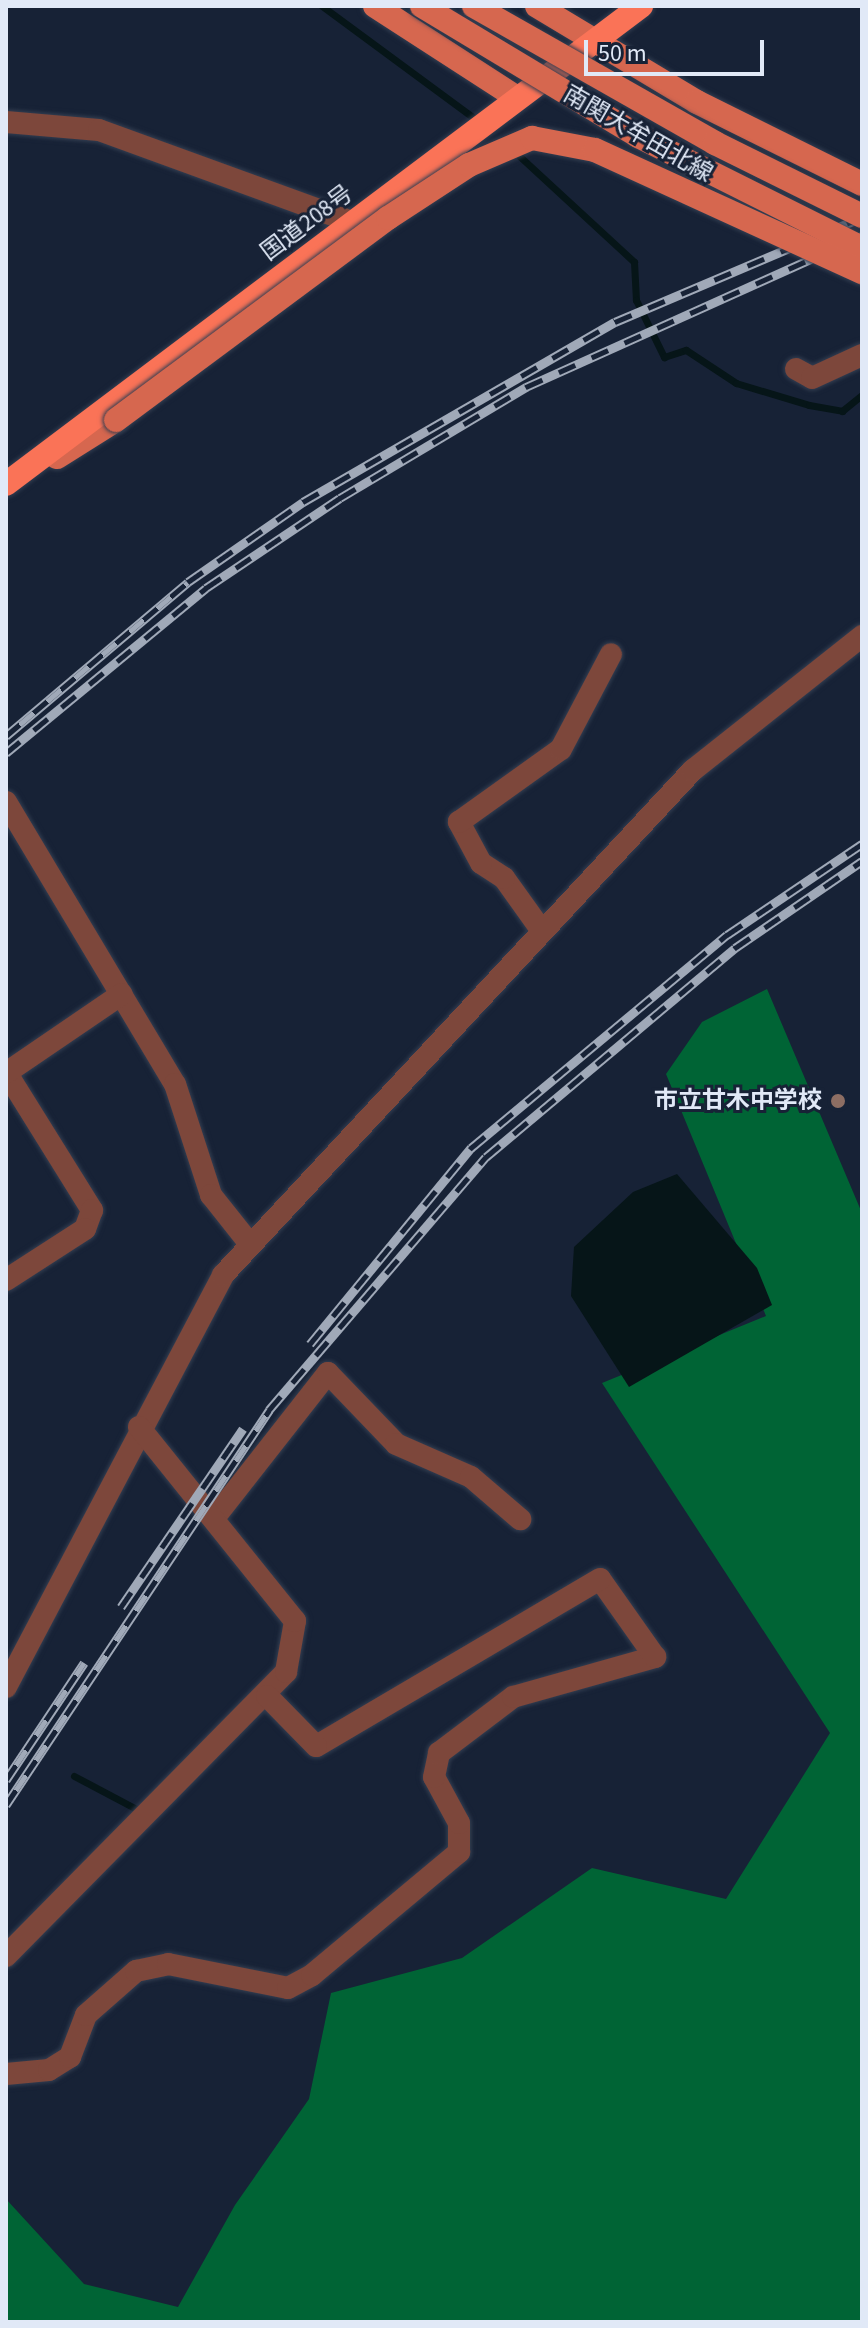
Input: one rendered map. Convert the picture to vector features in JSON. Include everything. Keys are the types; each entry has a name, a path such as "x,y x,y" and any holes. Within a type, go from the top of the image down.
{"highway":[{"name":"国道208号","path":"6,486 641,6"}],"main road":[{"path":"375,6 517,98"},
{"name":"南関大牟田北線","path":"422,6 638,136 862,248"},
{"name":"南関大牟田北線","path":"474,6 701,136 862,216"},
{"path":"537,6 697,102 862,184"},
{"path":"6,486 116,420 388,218 469,165 532,138 595,150 862,272"}],"street":[{"path":"6,122 99,130 354,223"},
{"path":"796,369 812,378 862,355"},
{"path":"6,1687 139,1427 223,1275 693,770 862,636"},
{"path":"542,931 504,878 481,863 459,822 561,749 611,654"},
{"path":"6,802 175,1084 211,1195 250,1244"},
{"path":"6,1280 85,1229 92,1210 6,1072 122,994"},
{"path":"215,1517 328,1373 396,1444 471,1477 520,1519"},
{"path":"6,1956 267,1696 286,1672 295,1621 215,1517 139,1427"},
{"path":"6,2074 49,2070 70,2057 86,2015 136,1971 168,1964 288,1988 312,1975 459,1852 459,1823 434,1777 439,1753 513,1697 655,1657 600,1579 316,1746 267,1696"}],"green space":[{"path":"767,989 862,1213 862,2322 6,2322 6,2199 84,2284 178,2307 235,2205 309,2099 331,1993 462,1958 592,1868 726,1899 830,1733 602,1383 766,1316 666,1074 702,1022"}],"shaded area":[{"path":"677,1174 757,1268 772,1305 629,1387 571,1296 574,1247 633,1192"}],"waterway":[{"path":"322,6 478,121"},
{"path":"515,152 634,262 636,300 664,357 686,350 736,383 809,405 842,411 862,395"},
{"path":"74,1776 142,1812"}],"railway":[{"path":"6,736 188,582 303,502 615,322 862,217"},
{"path":"6,753 206,588 340,498 526,387 862,236"},
{"path":"310,1344 471,1148 727,935 862,844"},
{"path":"6,1805 269,1410 486,1157 735,948 862,861"},
{"path":"121,1607 243,1429"},
{"path":"6,1780 84,1663"}],"place":[{"name":"市立甘木中学校","path":"838,1101"}]}
